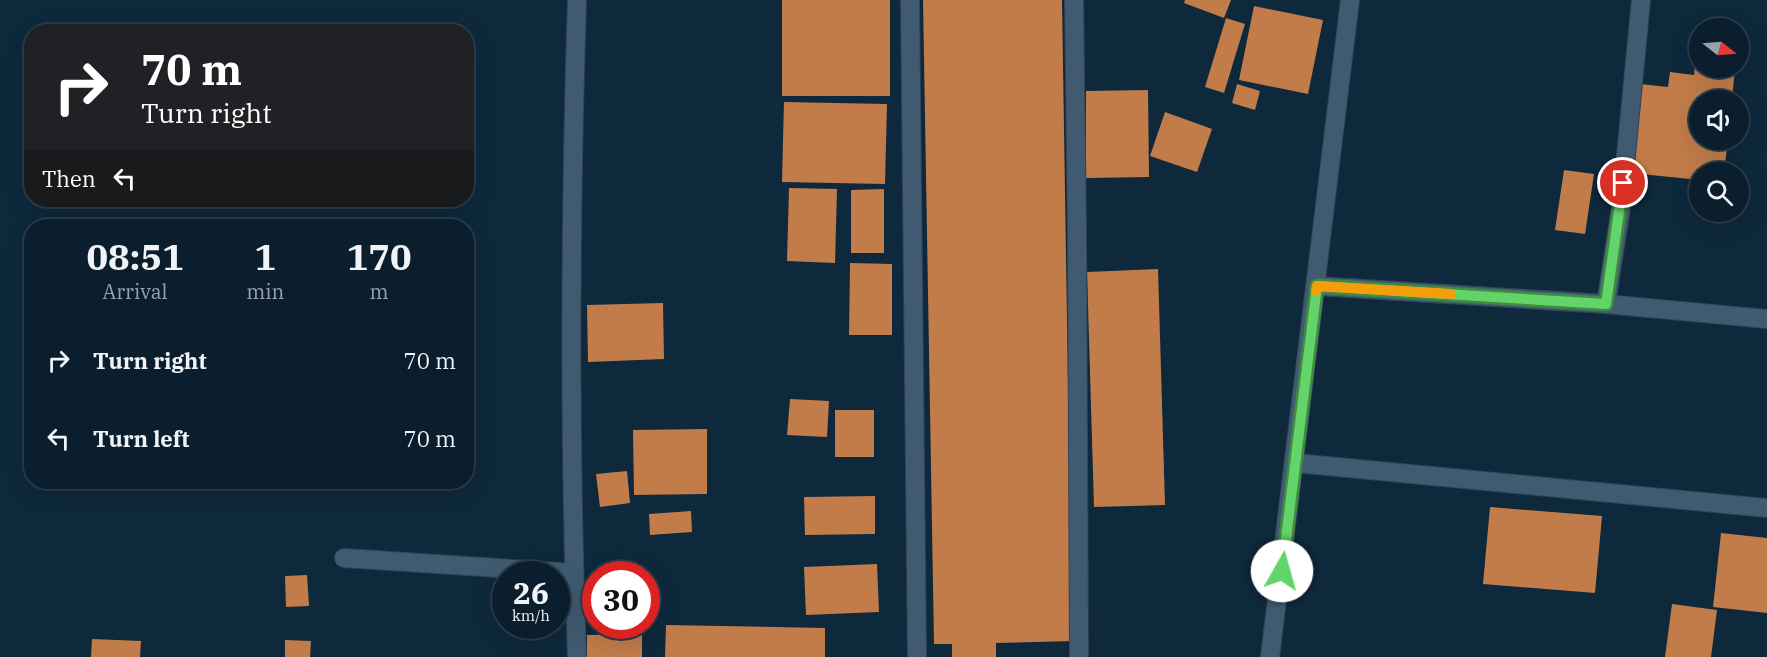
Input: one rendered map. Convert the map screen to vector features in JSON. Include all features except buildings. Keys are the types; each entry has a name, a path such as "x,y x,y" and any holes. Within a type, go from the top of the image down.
{"street":[{"path":"577,0 572,230 574,573 577,657"},
{"path":"910,0 917,657"},
{"path":"1074,0 1078,243 1079,657"},
{"path":"1270,657 1296,463 1350,0"},
{"path":"1606,304 1621,207 1641,0"},
{"path":"1317,286 1606,304 1767,319"},
{"path":"1296,463 1767,508"},
{"path":"344,558 574,573"}],"slow traffic":[{"path":"1316,291 1317,286 1451,294"}],"route":[{"path":"1282,571 1317,286 1606,304 1623,183"}]}
